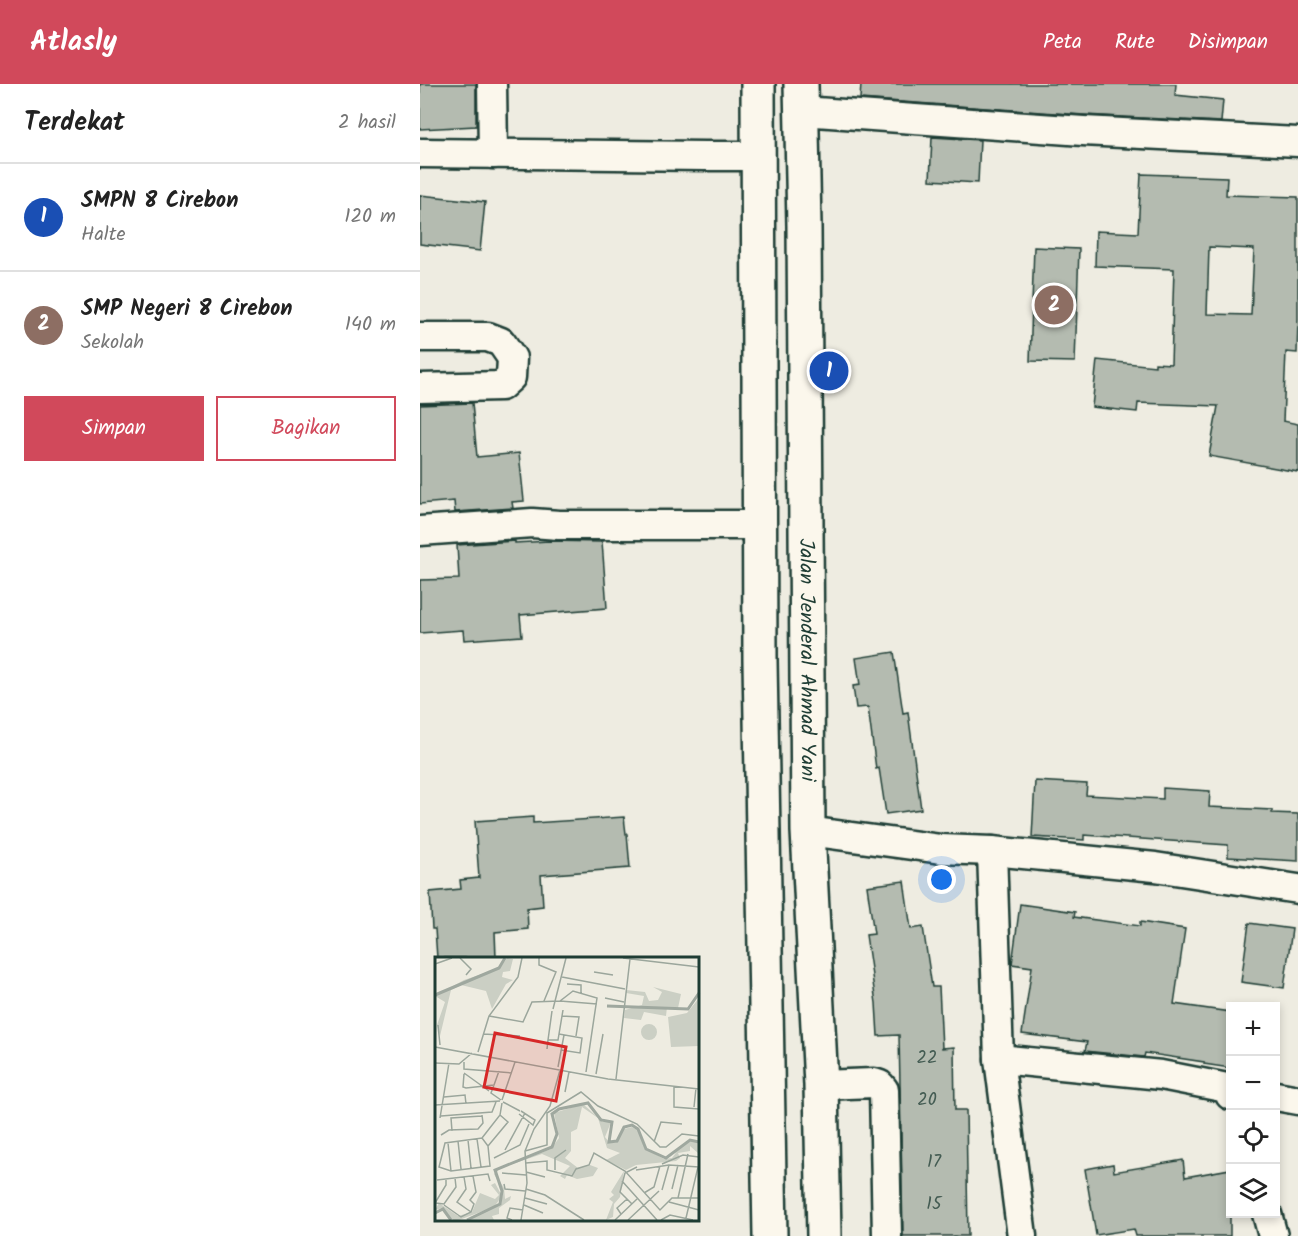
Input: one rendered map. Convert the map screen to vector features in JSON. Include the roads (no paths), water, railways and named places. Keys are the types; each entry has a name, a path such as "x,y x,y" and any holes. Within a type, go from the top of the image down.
{"highway":[{"name":"Jalan Jenderal Ahmad Yani","path":"758,84 760,672 770,1236"},
{"name":"Jalan Jenderal Ahmad Yani","path":"802,97 808,831 821,1085 824,1236"}],"street":[{"path":"492,84 493,154"},
{"path":"802,97 1083,131 1298,142"},
{"path":"420,153 759,156"},
{"path":"420,337 488,337 501,342 513,358 511,377 501,386 420,388"},
{"path":"420,531 532,523 759,525"},
{"path":"808,831 940,849 992,851 1155,867 1298,889"},
{"path":"992,851 999,1059 1022,1236"},
{"path":"999,1059 1161,1075 1226,1089"},
{"path":"821,1085 874,1083 880,1085 884,1090 887,1236"},
{"path":"1280,1097 1298,1100"},
{"path":"1268,1218 1273,1236"}],"place":[{"name":"SMP Negeri 8 Cirebon","path":"1054,305"},
{"name":"SMPN 8 Cirebon","path":"829,371"}]}
